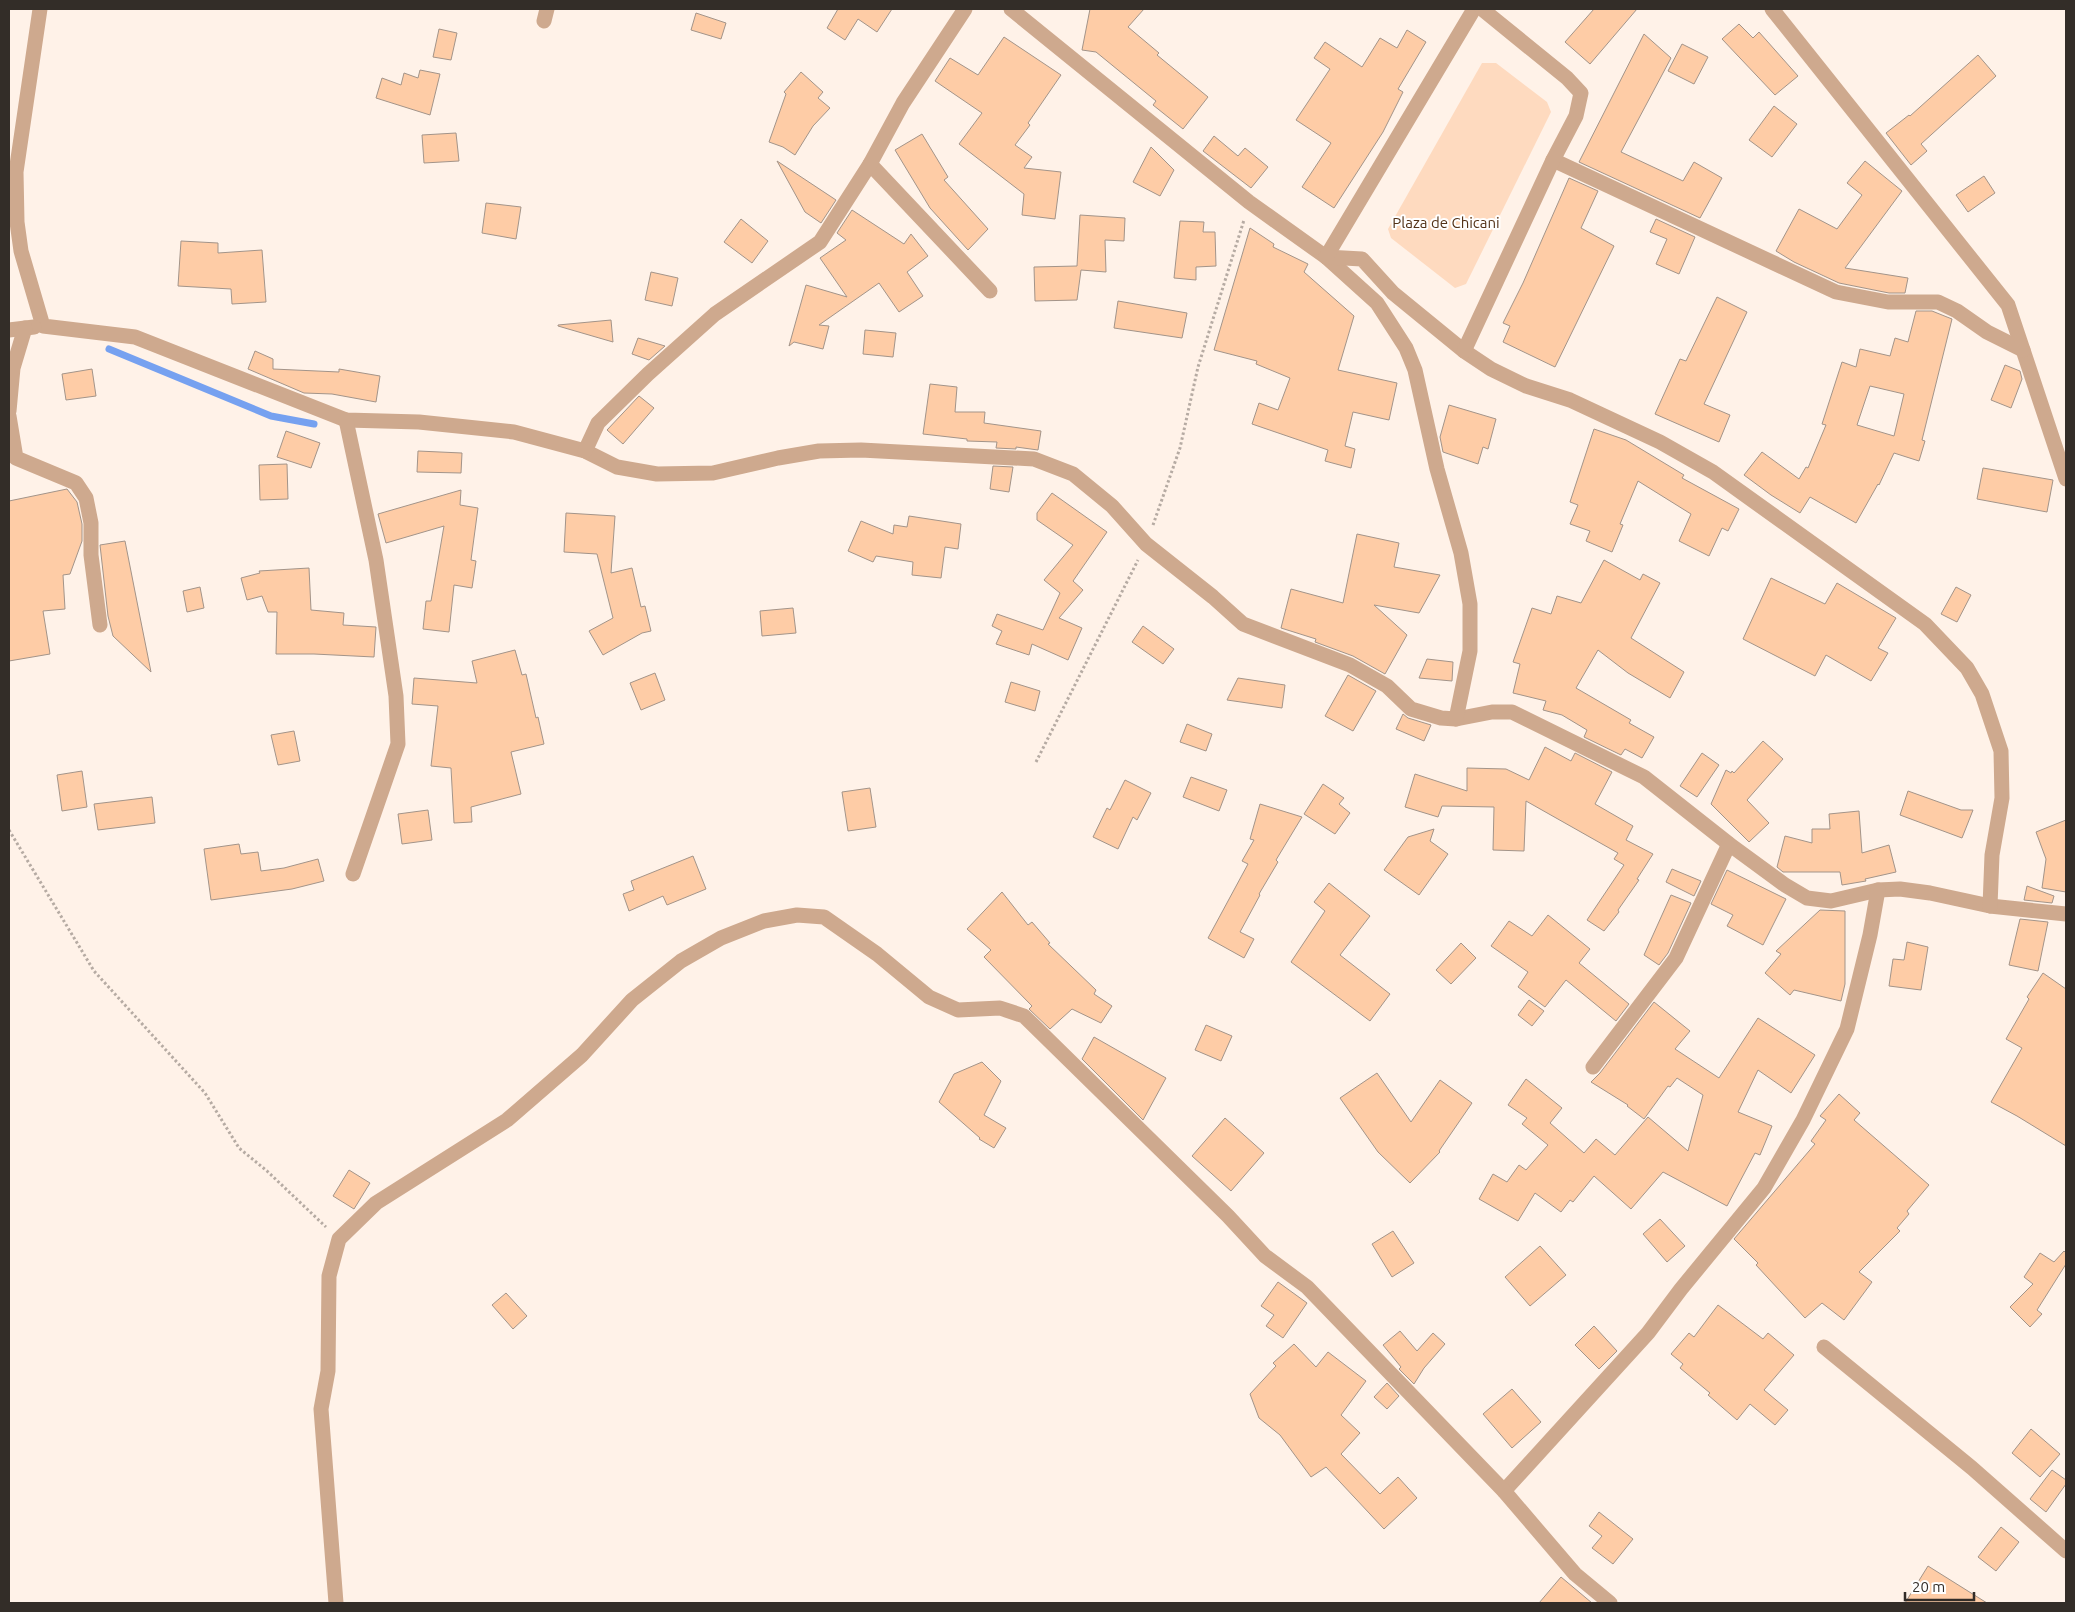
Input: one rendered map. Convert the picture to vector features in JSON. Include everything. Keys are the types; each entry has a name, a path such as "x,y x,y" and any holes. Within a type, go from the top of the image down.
{"street":[{"path":"40,9 16,172 17,222 21,250 43,326"},
{"path":"585,451 598,423 648,374 715,314 820,242 870,164 903,103 965,9"},
{"path":"1011,9 1249,202 1326,257 1377,303 1406,348 1415,370 1437,469 1461,553 1470,604 1470,650 1456,719"},
{"path":"1326,257 1474,9"},
{"path":"1464,351 1553,160 1576,116 1581,93 1567,78 1482,9"},
{"path":"1772,9 2008,305 2066,479"},
{"path":"1553,160 1836,292 1888,302 1938,302 1957,311 1987,332 2022,350"},
{"path":"870,164 990,291"},
{"path":"1326,257 1362,259 1393,293 1464,351 1491,369 1526,386 1579,404 1660,442 1713,472 1925,624 1968,668 1982,694 2001,751 2002,798 1992,855 1990,906"},
{"path":"9,330 43,326 135,337 346,420 419,422 514,432 585,451 617,467 658,474 713,473 819,451 869,450 1034,459 1073,474 1112,506 1146,544 1213,597 1243,624 1350,665 1387,686 1411,709 1441,718 1456,719 1492,712 1512,712 1644,777 1729,844 1785,885 1808,898 1831,901 1878,890 1900,889 1930,892 1990,906 2066,914"},
{"path":"9,411 13,368 25,328"},
{"path":"9,416 16,458 76,483 86,498 91,523 91,555 100,625"},
{"path":"346,420 376,560 396,696 398,744 353,874"},
{"path":"1593,1067 1676,958 1729,844"},
{"path":"1504,1490 1648,1333 1681,1289 1764,1188 1803,1120 1847,1029 1870,935 1878,890"},
{"path":"336,1603 321,1409 328,1372 330,1276 339,1239 376,1202 507,1120 582,1055 632,1000 682,960 721,938 764,920 797,915 824,917 877,954 930,997 958,1010 1000,1008 1024,1016 1228,1216 1265,1256 1307,1287 1504,1490 1575,1574 1610,1603"},
{"path":"1824,1347 1972,1468 2066,1551"}],"path":[{"path":"1036,762 1146,544 1180,448 1198,367 1249,202"},
{"path":"9,830 94,971 205,1093 239,1148 267,1171 339,1239"}],"green space":[{"name":"Plaza de Chicani","path":"1482,63 1496,63 1547,102 1551,112 1466,284 1455,288 1391,238 1388,229"}],"building":[{"path":"838,9 892,9 877,32 858,19 845,40 827,28"},
{"path":"1090,9 1144,9 1128,27 1159,53 1157,55 1208,97 1183,129 1153,105 1156,101 1096,52 1082,50"},
{"path":"1594,9 1637,9 1590,64 1565,42"},
{"path":"696,13 726,23 721,39 691,30"},
{"path":"1739,24 1753,38 1759,32 1798,76 1775,95 1722,39"},
{"path":"439,29 457,33 451,60 433,57"},
{"path":"1407,30 1426,42 1398,89 1403,92 1383,132 1334,208 1302,187 1331,143 1296,120 1330,69 1314,58 1325,42 1362,67 1380,38 1397,48"},
{"path":"1644,34 1671,58 1621,152 1683,181 1694,162 1722,178 1700,218 1579,162"},
{"path":"1004,37 1061,75 1028,123 1030,125 1015,145 1032,157 1024,168 1061,172 1055,219 1022,215 1024,194 959,144 982,113 935,81 950,58 978,75"},
{"path":"1682,44 1708,57 1694,84 1668,71"},
{"path":"1978,55 1996,76 1921,144 1927,151 1911,165 1886,133 1910,116"},
{"path":"420,70 440,74 430,115 376,98 382,78 401,85 404,73 418,78"},
{"path":"801,72 823,92 818,98 830,108 813,126 795,155 783,147 769,142 786,94 784,92"},
{"path":"1774,106 1797,124 1772,157 1749,140"},
{"path":"456,133 459,161 424,163 422,135"},
{"path":"922,134 948,177 944,180 988,229 968,250 930,208 895,150"},
{"path":"1214,136 1238,156 1245,148 1268,167 1251,188 1203,151"},
{"path":"1151,147 1174,170 1160,196 1133,182"},
{"path":"777,161 836,200 821,223 805,212"},
{"path":"1865,161 1902,191 1845,268 1908,278 1905,293 1889,293 1839,283 1794,262 1776,251 1799,209 1837,229 1862,195 1847,183"},
{"path":"1984,176 1995,193 1968,212 1956,195"},
{"path":"1569,178 1598,191 1581,228 1614,246 1555,367 1503,342 1510,326 1503,323 1523,283"},
{"path":"486,203 521,207 516,239 482,233"},
{"path":"852,210 904,244 911,234 928,256 907,272 923,296 899,312 879,283 819,325 829,326 823,349 794,342 789,346 806,285 847,297 820,258 846,240 837,233"},
{"path":"1080,215 1125,218 1124,241 1105,240 1106,272 1081,270 1077,300 1035,301 1034,267 1077,266"},
{"path":"741,219 768,241 752,263 724,242"},
{"path":"1656,219 1695,237 1679,274 1656,264 1667,239 1650,232"},
{"path":"1180,221 1204,222 1203,232 1215,232 1216,266 1196,267 1196,280 1174,278"},
{"path":"1250,228 1274,244 1273,247 1308,264 1304,272 1354,316 1338,370 1397,383 1389,420 1353,412 1345,446 1355,449 1351,468 1325,461 1328,450 1252,424 1259,403 1278,410 1290,378 1256,364 1257,361 1214,350"},
{"path":"181,241 218,243 218,253 262,250 266,302 232,304 231,289 178,286"},
{"path":"651,272 678,278 672,306 645,300"},
{"path":"1717,297 1747,312 1704,404 1730,415 1719,442 1655,414 1680,359 1686,361"},
{"path":"1118,301 1187,313 1182,338 1114,328"},
{"path":"1916,311 1932,311 1952,319 1922,440 1925,441 1919,461 1894,453 1879,485 1856,523 1810,497 1800,513 1744,475 1762,452 1799,479 1806,467 1808,468 1826,425 1822,424 1842,362 1856,367 1860,349 1890,356 1895,338 1908,342","holes":["1870,386 1904,394 1894,436 1857,425"]},
{"path":"611,320 613,342 558,326 558,325"},
{"path":"865,330 896,333 893,357 863,354"},
{"path":"638,338 665,346 649,360 632,354"},
{"path":"255,351 273,359 273,369 339,372 339,369 380,376 376,402 332,394 304,393 248,369"},
{"path":"2005,365 2020,371 2022,379 2011,408 1991,400"},
{"path":"92,369 96,396 66,400 62,374"},
{"path":"930,384 957,387 955,412 985,412 984,423 1041,431 1038,450 1016,447 1016,449 996,448 997,442 967,441 967,439 923,434"},
{"path":"639,396 654,408 623,444 607,430"},
{"path":"1449,405 1496,419 1488,449 1483,447 1478,464 1443,452 1440,437"},
{"path":"1594,429 1626,440 1684,475 1682,478 1739,509 1728,531 1722,528 1709,556 1679,541 1691,514 1638,481 1620,524 1623,525 1612,552 1586,541 1590,531 1570,524 1578,505 1570,502"},
{"path":"286,431 320,443 311,468 277,457"},
{"path":"418,451 462,453 461,473 417,472"},
{"path":"287,464 288,499 260,500 259,465"},
{"path":"993,466 1013,467 1009,492 990,489"},
{"path":"1983,468 2053,480 2047,512 1977,499"},
{"path":"67,489 77,502 82,524 82,541 70,574 63,575 65,609 43,611 50,654 9,661 9,501"},
{"path":"461,490 460,505 478,508 471,560 476,561 472,588 454,585 449,632 423,629 426,601 431,601 444,526 386,543 378,514"},
{"path":"1052,493 1107,532 1073,581 1083,590 1059,618 1082,628 1068,660 1032,644 1029,655 996,644 1002,631 992,626 997,614 1043,630 1060,593 1044,580 1073,545 1037,520 1037,513"},
{"path":"566,513 615,516 611,573 632,568 641,607 645,606 651,631 642,633 603,655 589,631 613,618 597,554 564,552"},
{"path":"909,516 961,524 958,549 945,547 941,578 912,575 913,562 876,556 873,562 848,551 861,521 893,534 894,525 907,527"},
{"path":"1357,534 1399,543 1394,567 1440,575 1419,613 1374,605 1407,635 1385,674 1353,656 1315,642 1316,639 1281,628 1291,589 1343,603"},
{"path":"125,541 151,672 113,636 108,616 100,545"},
{"path":"1604,560 1640,580 1643,574 1660,583 1631,638 1684,672 1670,698 1628,673 1598,650 1576,688 1631,720 1629,723 1654,737 1642,758 1625,749 1621,755 1584,737 1587,730 1562,715 1543,710 1546,701 1513,693 1520,664 1513,662 1532,608 1551,614 1557,596 1581,603"},
{"path":"309,568 311,610 344,613 343,625 376,627 374,657 276,654 277,612 268,612 262,596 247,600 241,578 260,573 259,571"},
{"path":"1771,578 1825,604 1837,583 1896,618 1878,648 1888,653 1871,681 1826,655 1815,676 1743,639"},
{"path":"200,587 204,608 187,612 183,591"},
{"path":"1956,587 1971,595 1957,622 1941,614"},
{"path":"793,608 796,633 762,636 760,611"},
{"path":"1143,626 1174,649 1163,664 1132,642"},
{"path":"515,650 522,675 526,674 544,744 511,752 521,794 471,807 472,822 454,823 451,768 431,766 438,706 412,704 414,678 477,683 472,661"},
{"path":"1427,659 1453,662 1452,681 1419,678"},
{"path":"655,673 665,700 641,710 630,683"},
{"path":"1348,675 1376,691 1353,731 1325,716"},
{"path":"1238,678 1285,685 1282,708 1227,700"},
{"path":"1011,682 1040,691 1035,711 1005,702"},
{"path":"1403,714 1408,718 1431,725 1424,741 1396,729"},
{"path":"1187,724 1212,734 1206,751 1180,742"},
{"path":"294,731 300,761 278,765 271,735"},
{"path":"1763,741 1783,759 1747,800 1769,823 1749,842 1711,804 1726,770 1734,773"},
{"path":"1545,747 1571,761 1575,753 1612,772 1595,804 1633,826 1626,840 1653,854 1637,879 1639,880 1618,910 1619,912 1604,931 1587,920 1624,865 1614,859 1618,853 1526,801 1524,851 1493,850 1494,807 1442,806 1438,817 1405,807 1415,774 1467,791 1467,768 1506,769 1529,780"},
{"path":"1702,753 1719,765 1697,797 1680,786"},
{"path":"82,771 87,807 62,811 57,775"},
{"path":"1191,777 1227,790 1219,811 1183,797"},
{"path":"1125,780 1151,793 1137,820 1133,817 1118,849 1093,837 1107,808 1110,810"},
{"path":"1323,784 1344,798 1339,804 1350,813 1335,834 1304,814"},
{"path":"870,788 876,827 848,831 842,792"},
{"path":"1908,791 1961,810 1973,810 1962,838 1900,815"},
{"path":"152,797 155,823 98,830 94,804"},
{"path":"1260,804 1302,817 1276,860 1278,862 1240,932 1254,939 1244,958 1208,938 1248,864 1242,861 1254,840 1250,839"},
{"path":"428,810 432,840 402,844 398,814"},
{"path":"1859,811 1862,853 1889,845 1896,872 1865,879 1866,881 1842,885 1840,872 1783,872 1777,867 1785,836 1812,843 1812,829 1830,829 1829,814"},
{"path":"2066,820 2066,892 2042,888 2046,859 2036,832"},
{"path":"1434,829 1430,841 1448,854 1419,895 1384,870 1408,837"},
{"path":"239,844 241,854 258,852 261,871 284,868 318,859 324,881 292,889 211,900 204,849"},
{"path":"693,856 706,889 667,905 663,896 629,911 623,894 634,890 631,881"},
{"path":"1672,869 1701,881 1694,896 1666,882"},
{"path":"1727,870 1786,899 1763,945 1727,926 1733,915 1711,904"},
{"path":"1329,883 1370,916 1340,955 1390,994 1370,1021 1291,962 1325,911 1314,902"},
{"path":"2027,886 2054,896 2052,903 2024,900"},
{"path":"1002,892 1028,925 1032,922 1050,943 1048,944 1096,990 1094,994 1112,1006 1101,1023 1072,1009 1050,1029 1029,1009 1032,1006 984,957 991,950 967,929"},
{"path":"1671,895 1691,903 1668,953 1659,965 1644,955"},
{"path":"1820,910 1845,911 1845,984 1841,1001 1794,990 1790,995 1765,973 1781,954 1776,951"},
{"path":"1548,915 1590,949 1579,963 1629,1004 1616,1021 1566,980 1545,1007 1518,987 1528,972 1491,946 1509,921 1532,936"},
{"path":"2020,919 2048,922 2038,971 2009,965"},
{"path":"1907,942 1928,947 1921,990 1889,986 1893,959 1904,960"},
{"path":"1461,943 1476,958 1451,984 1436,970"},
{"path":"2043,973 2066,989 2066,1146 1991,1102 2022,1048 2006,1039 2029,999 2027,997"},
{"path":"1529,1000 1544,1011 1532,1026 1518,1015"},
{"path":"1654,1002 1690,1031 1675,1049 1719,1078 1758,1018 1815,1055 1791,1093 1758,1070 1738,1112 1772,1126 1760,1155 1755,1153 1727,1206 1663,1172 1631,1209 1594,1176 1573,1202 1570,1200 1561,1212 1535,1193 1518,1221 1479,1199 1493,1174 1507,1182 1519,1165 1526,1170 1548,1145 1522,1124 1527,1118 1508,1105 1526,1079 1562,1108 1550,1123 1584,1153 1596,1139 1615,1155 1648,1117 1688,1151 1703,1095 1677,1078 1670,1087 1668,1086 1644,1119 1628,1105 1591,1082 1600,1073"},
{"path":"1206,1025 1232,1036 1221,1061 1195,1050"},
{"path":"1094,1037 1166,1078 1143,1120 1082,1059"},
{"path":"982,1062 1001,1081 984,1115 1006,1128 994,1148 979,1139 939,1102 954,1074"},
{"path":"1377,1073 1411,1122 1440,1080 1472,1103 1440,1152 1410,1183 1378,1152 1340,1098"},
{"path":"1839,1094 1860,1113 1854,1120 1929,1185 1907,1211 1909,1214 1897,1228 1900,1231 1859,1272 1872,1282 1844,1320 1822,1303 1805,1318 1756,1265 1758,1263 1734,1239 1815,1144 1811,1141 1826,1120 1820,1116"},
{"path":"1225,1118 1264,1153 1231,1191 1192,1156"},
{"path":"349,1170 370,1183 354,1209 333,1196"},
{"path":"1660,1219 1685,1246 1667,1262 1643,1234"},
{"path":"1393,1231 1414,1263 1392,1277 1372,1244"},
{"path":"1540,1246 1566,1275 1530,1306 1505,1277"},
{"path":"2064,1251 2066,1253 2066,1264 2037,1310 2042,1314 2030,1327 2010,1307 2033,1284 2024,1277 2040,1253 2054,1262"},
{"path":"1278,1282 1307,1303 1283,1338 1266,1326 1274,1315 1261,1306"},
{"path":"506,1293 527,1316 513,1329 492,1305"},
{"path":"1718,1305 1763,1339 1768,1333 1794,1355 1764,1390 1788,1410 1775,1425 1750,1404 1737,1420 1708,1395 1710,1393 1680,1368 1683,1364 1671,1354 1689,1333 1694,1337"},
{"path":"1594,1326 1617,1351 1599,1369 1575,1345"},
{"path":"1400,1331 1417,1351 1433,1333 1445,1344 1424,1368 1414,1384 1399,1369 1401,1367 1383,1345"},
{"path":"1294,1344 1316,1367 1328,1352 1366,1381 1341,1415 1360,1433 1341,1454 1380,1494 1398,1477 1417,1498 1384,1529 1326,1467 1311,1477 1280,1435 1259,1418 1250,1394 1276,1366 1273,1363"},
{"path":"1387,1383 1399,1396 1387,1409 1374,1397"},
{"path":"1512,1389 1541,1422 1512,1448 1483,1414"},
{"path":"2031,1429 2060,1454 2040,1477 2012,1453"},
{"path":"2052,1470 2066,1480 2066,1484 2046,1512 2030,1499"},
{"path":"1599,1512 1633,1539 1613,1564 1592,1548 1602,1536 1589,1526"},
{"path":"2001,1527 2019,1542 1996,1571 1978,1557"},
{"path":"1928,1566 1987,1603 1905,1603"},
{"path":"1561,1577 1592,1603 1539,1603"}],"waterway":[{"path":"109,349 271,416 314,424"}]}
